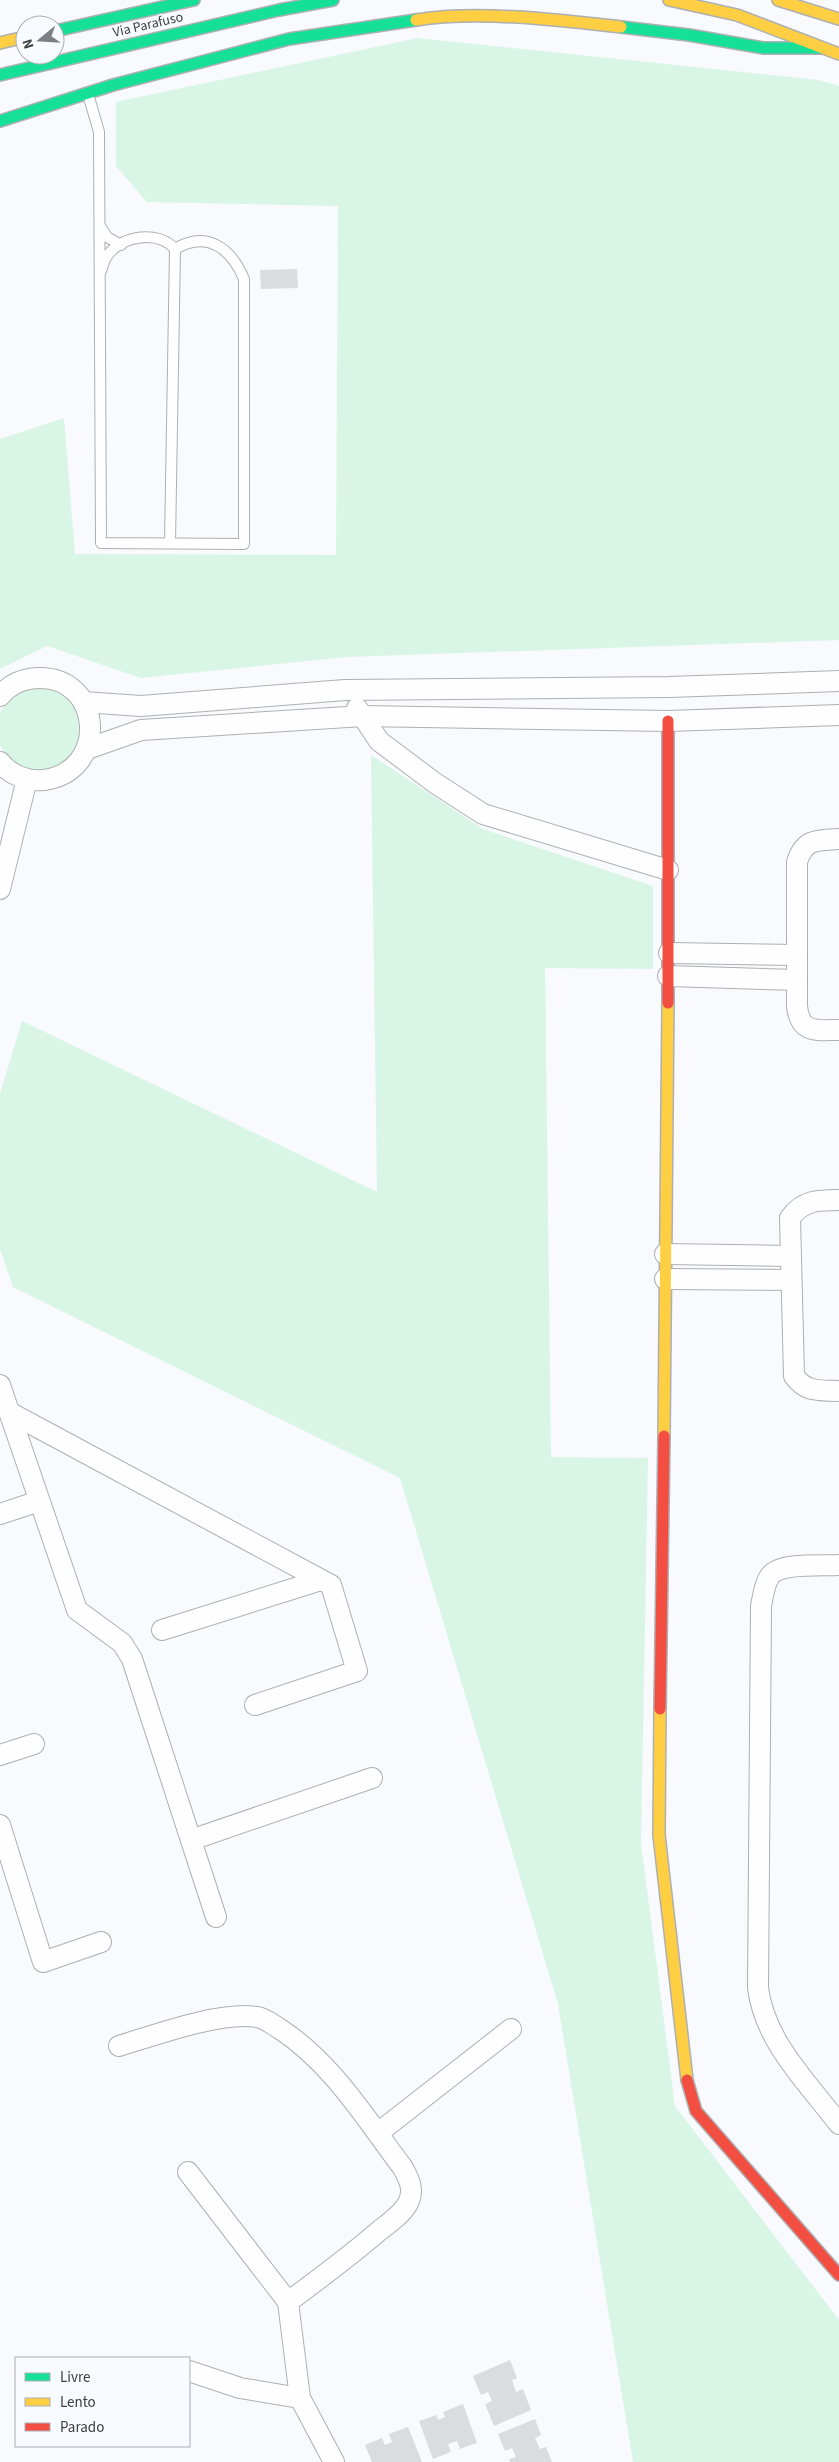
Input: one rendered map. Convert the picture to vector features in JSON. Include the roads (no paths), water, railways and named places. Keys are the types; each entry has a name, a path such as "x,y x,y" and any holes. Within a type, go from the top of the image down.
{"main road":[{"name":"Via Parafuso","path":"65,29 194,0"},
{"name":"Via Parafuso","path":"0,75 280,10 333,0"},
{"path":"668,0 737,15 786,32 820,48 839,54"},
{"path":"778,0 839,19"},
{"path":"0,121 88,93 289,39 426,18 485,17 560,20 689,35 764,48 820,48"},
{"path":"0,43 15,39"},
{"path":"668,721 669,953 659,1835 688,2085 696,2111 839,2275"}],"street":[{"path":"0,696 17,682 32,678 47,678 61,682 74,690 83,702 90,717 91,734 87,749 79,762 68,772 54,778 27,780 13,773 0,762"},
{"path":"83,702 141,706 345,690 669,687 839,681"},
{"path":"345,690 379,742 483,814 668,870"},
{"path":"87,749 141,730 363,716 668,721 839,715"},
{"path":"0,889 27,780"},
{"path":"839,839 808,844 801,849 797,862 798,1018 804,1027 815,1030 839,1030"},
{"path":"669,953 797,955"},
{"path":"668,976 797,980"},
{"path":"839,1200 818,1200 806,1203 796,1210 790,1218 794,1376 802,1386 812,1390 839,1391"},
{"path":"665,1254 790,1256"},
{"path":"665,1279 791,1280"},
{"path":"0,1385 77,1610 122,1643 132,1659 216,1918"},
{"path":"9,1412 330,1585 357,1670 255,1705"},
{"path":"0,1514 40,1501"},
{"path":"839,1565 780,1567 770,1575 765,1588 762,1606 758,1978 763,2015 772,2036 839,2124"},
{"path":"162,1630 321,1580"},
{"path":"0,1755 34,1744"},
{"path":"191,1840 372,1778"},
{"path":"0,1825 43,1962 101,1942"},
{"path":"119,2046 190,2025 243,2016 259,2017 309,2050 378,2133 410,2179 412,2190 409,2202 397,2216 342,2262 288,2302"},
{"path":"378,2133 511,2029"},
{"path":"188,2172 288,2302 300,2398 334,2462"},
{"path":"190,2371 240,2388 300,2398"}],"lane":[{"path":"805,0 818,12"},
{"path":"88,93 99,132 101,543 244,544 244,279 237,263 228,251 213,244 198,240 187,241 175,249"},
{"path":"100,226 107,237 121,245"},
{"path":"101,271 107,256 121,245 137,238 153,237 167,241 175,249 170,543"}]}
